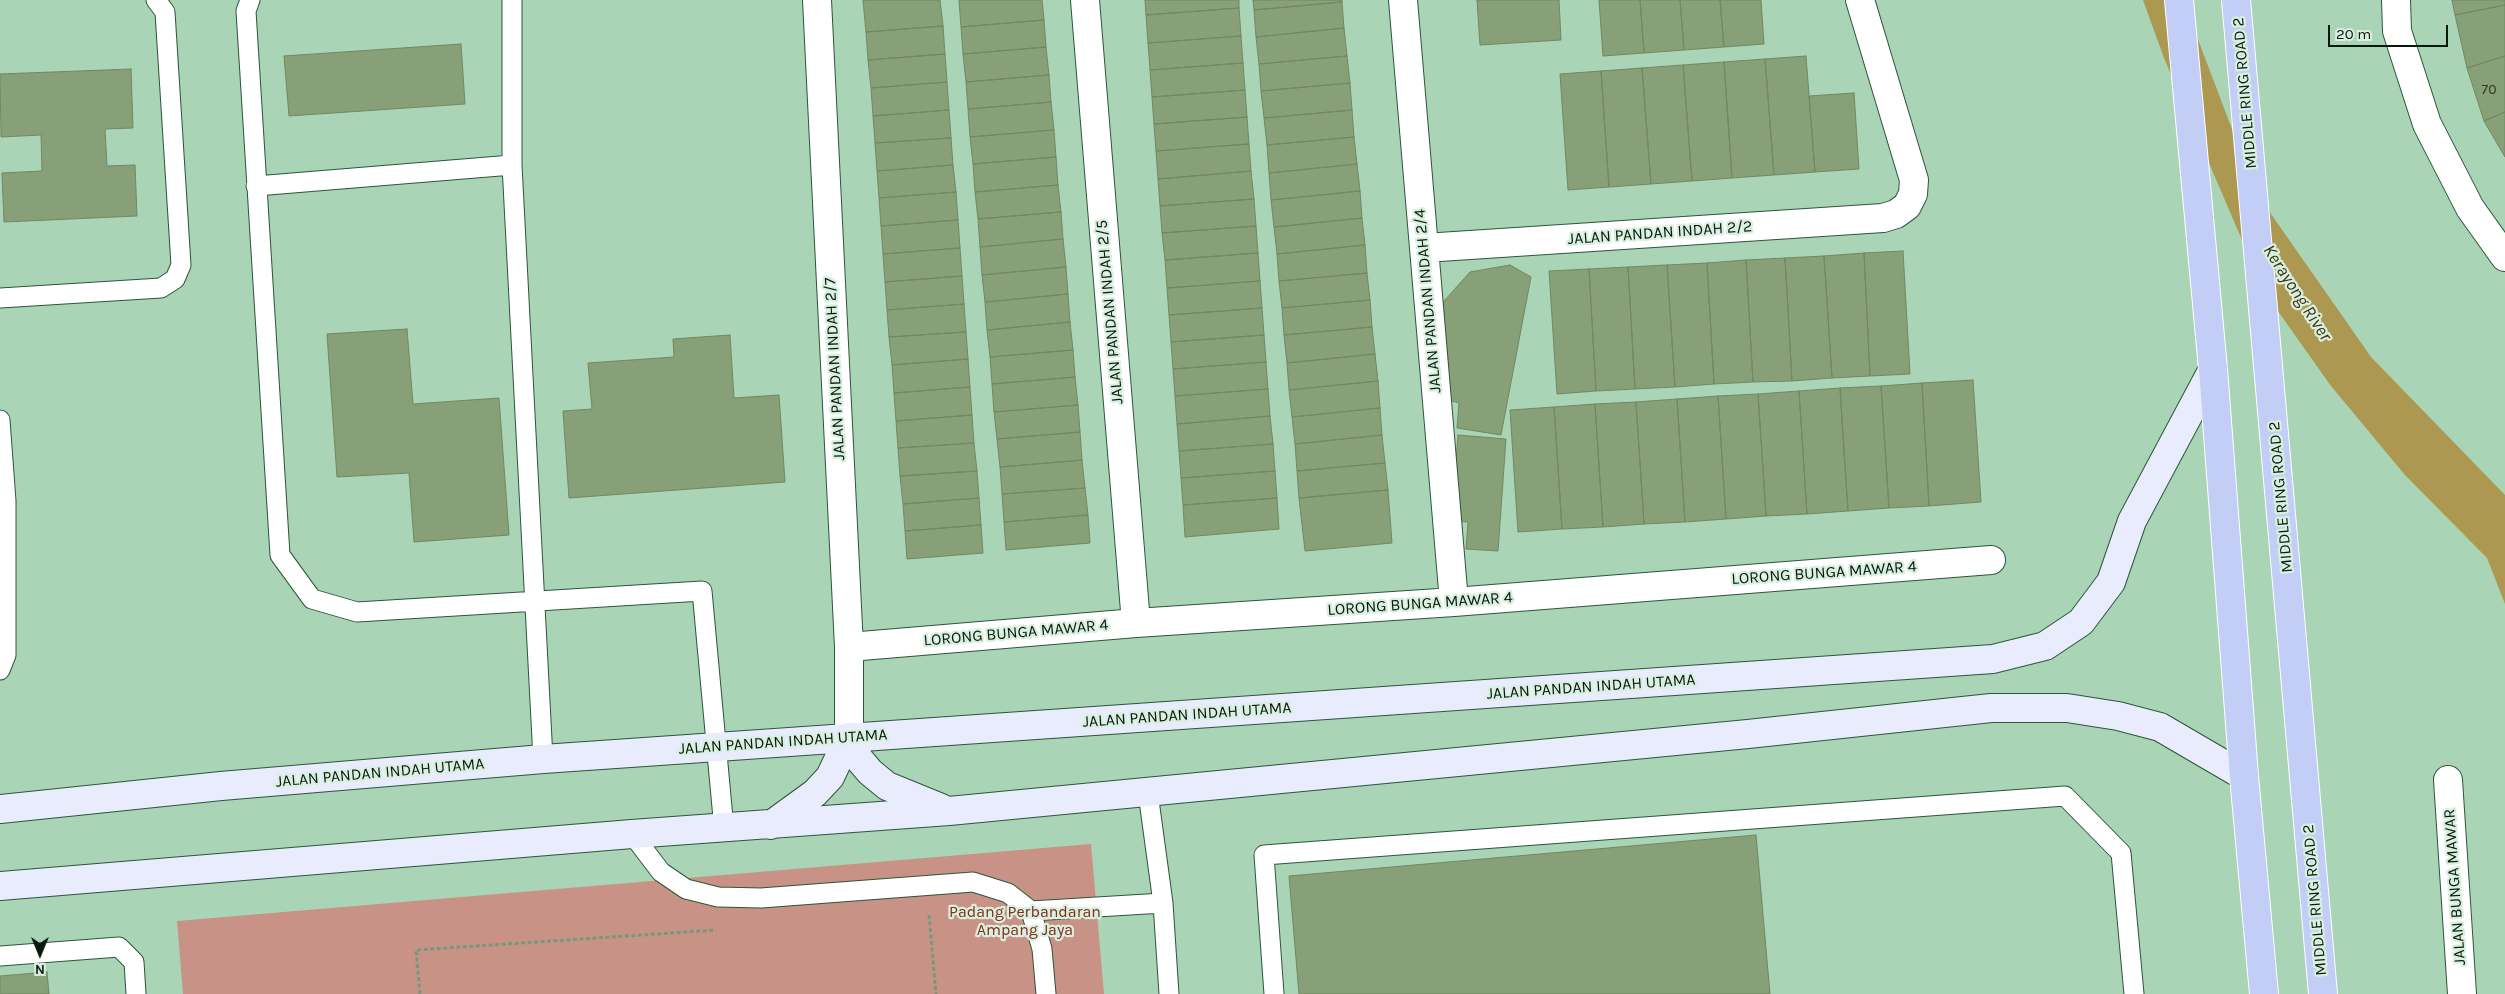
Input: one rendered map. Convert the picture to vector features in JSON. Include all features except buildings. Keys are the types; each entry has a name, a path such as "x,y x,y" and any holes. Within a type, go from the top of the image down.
{"highway":[{"path":"2179,0 2213,369 2244,776 2264,994"},
{"name":"MIDDLE RING ROAD 2","path":"2236,0 2291,610 2322,994"}],"main road":[{"name":"JALAN PANDAN INDAH UTAMA","path":"0,809 221,786 543,759 1993,659 2045,646 2080,622 2110,582 2132,521 2213,369"},
{"path":"0,886 632,834 724,829 949,811 1148,793 1991,708 2067,708 2118,716 2160,727 2244,776"},
{"path":"849,737 859,758 870,772 887,786 949,811"},
{"path":"772,825 815,793 830,777 849,737"}],"street":[{"name":"JALAN PANDAN INDAH 2/7","path":"817,0 849,647 849,737"},
{"name":"JALAN PANDAN INDAH 2/5","path":"1085,0 1136,624"},
{"name":"JALAN PANDAN INDAH 2/4","path":"1403,0 1454,602"},
{"name":"JALAN PANDAN INDAH 2/2","path":"1424,248 1883,218 1896,214 1907,206 1913,194 1914,180 1860,0"},
{"path":"2396,0 2397,31 2427,124 2470,208 2505,257"},
{"name":"LORONG BUNGA MAWAR 4","path":"849,647 1991,560"},
{"name":"JALAN BUNGA MAWAR","path":"2448,780 2462,994"}],"lane":[{"path":"0,298 161,288 174,278 181,265 164,12 156,0"},
{"path":"250,0 246,11 280,555 312,599 357,612 702,591 724,829"},
{"path":"512,0 512,165 533,602 543,759"},
{"path":"256,186 512,165"},
{"path":"0,420 6,501 6,655 0,670"},
{"path":"1148,793 1163,903 1169,994"},
{"path":"1274,994 1264,855 2065,796 2121,853 2134,994"},
{"path":"632,834 661,872 686,889 718,897 762,898 973,882 1008,893 1031,911 1042,949 1046,994"},
{"path":"1031,911 1163,903"},
{"path":"0,956 119,947 134,962 136,994"}],"path":[{"path":"920,916 930,916 936,994"},
{"path":"420,994 416,950 722,929"}],"green space":[{"name":"Padang Perbandaran Ampang Jaya","path":"1091,844 1104,994 183,994 177,921"}],"water":[{"name":"Kerayong River","path":"2143,0 2183,0 2238,145 2271,214 2371,357 2505,495 2505,604 2487,558 2405,475 2331,386 2275,307 2239,233 2164,58"}]}
